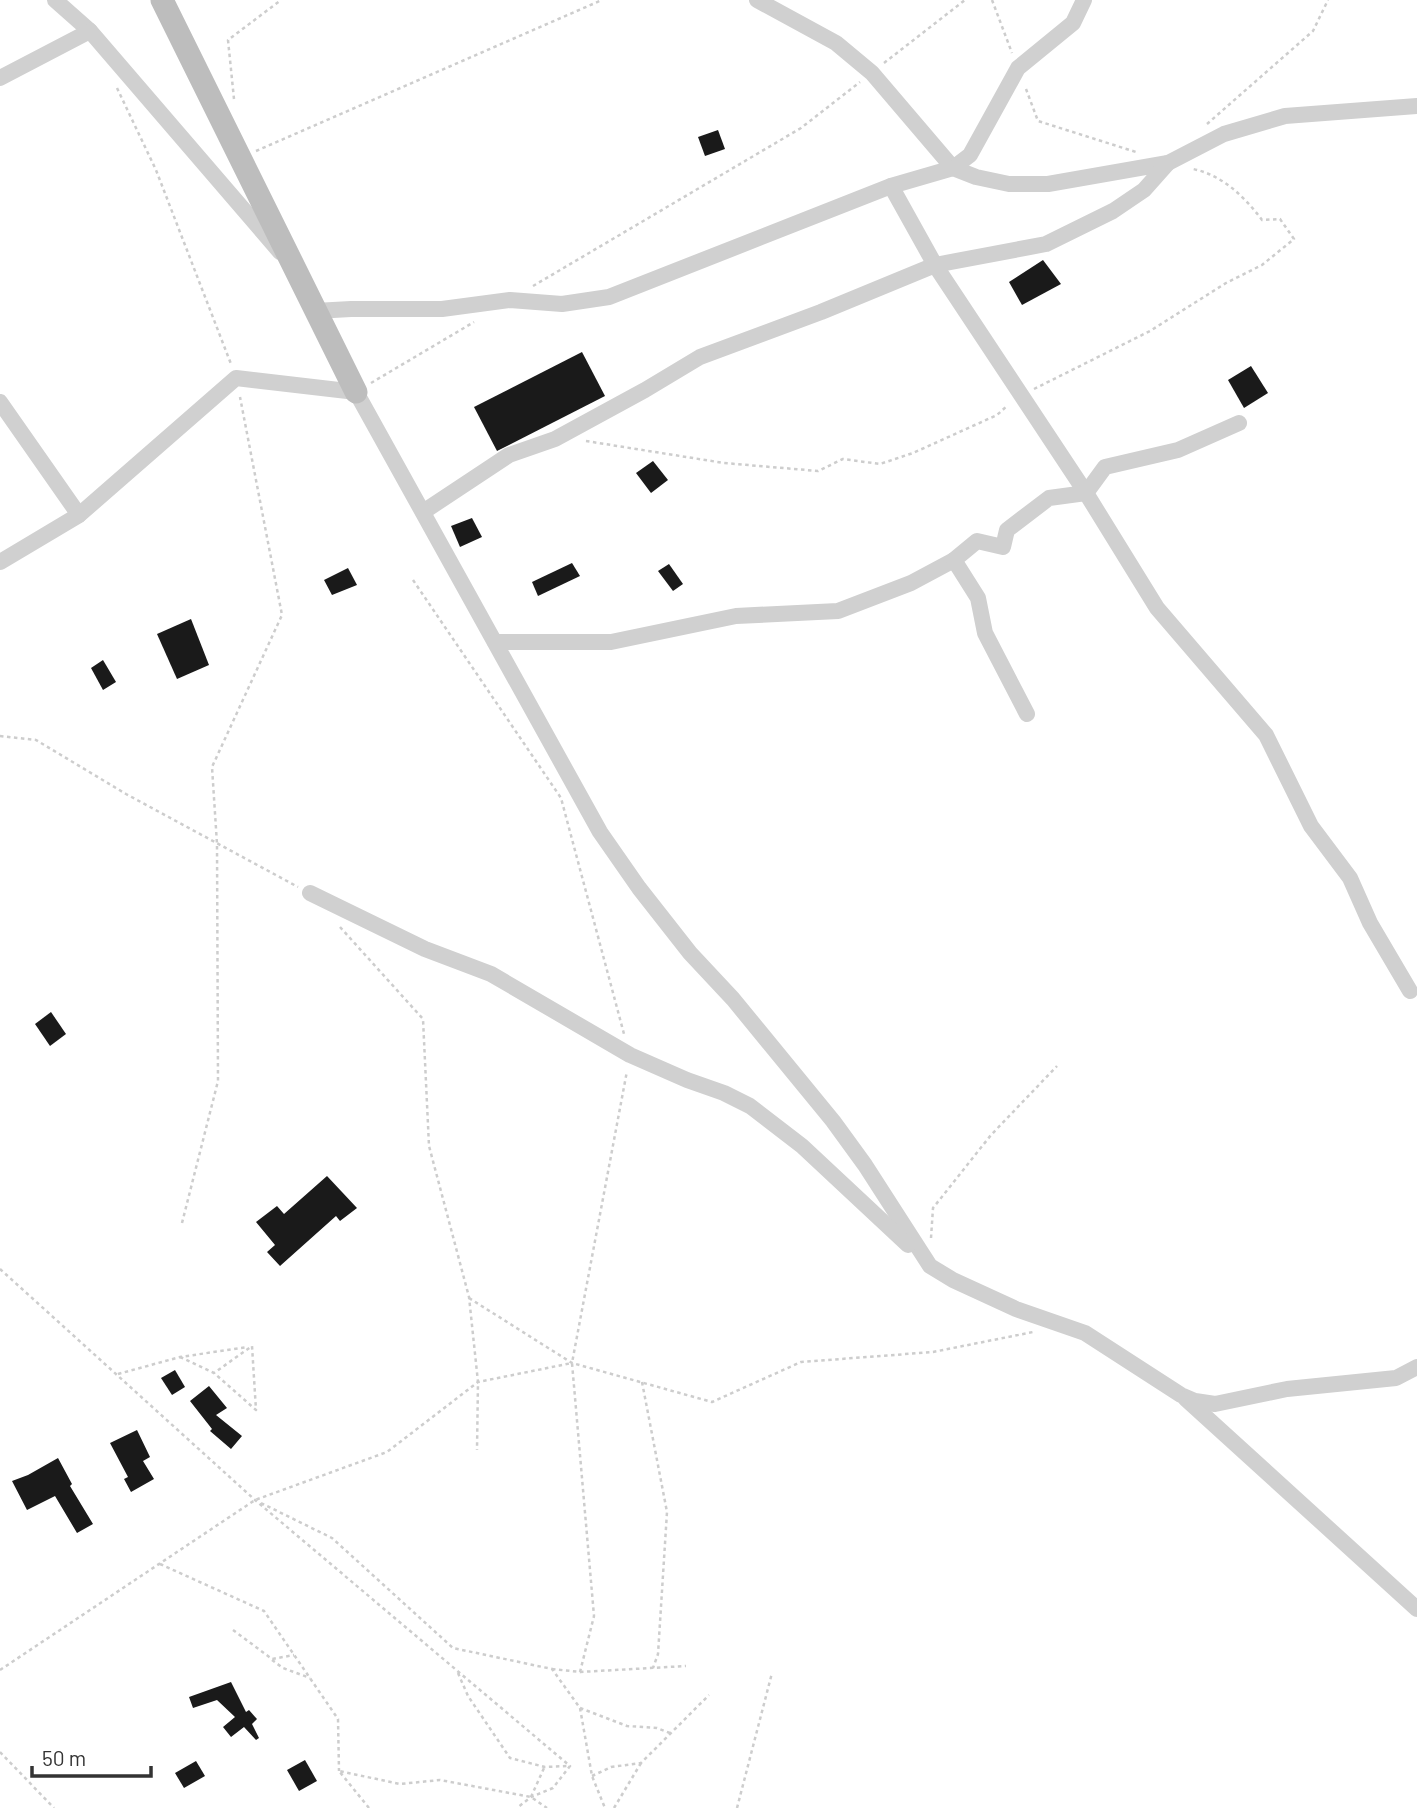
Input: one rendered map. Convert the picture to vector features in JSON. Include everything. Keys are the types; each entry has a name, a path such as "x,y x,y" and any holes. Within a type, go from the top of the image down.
{"street":[{"path":"55,0 90,31 293,268"},
{"path":"162,0 356,392 600,832 639,888 690,953 733,999 833,1121 865,1165 930,1266"},
{"path":"757,0 836,43 872,72 953,168 976,177 1009,184 1048,184 1168,163 1224,134 1285,116 1417,106"},
{"path":"316,311 442,309 510,300 562,304 609,297 891,186 953,168 970,155 1018,68 1073,23 1084,0"},
{"path":"0,78 90,31"},
{"path":"423,512 509,455 555,439 700,357 821,312 935,265 1046,244 1112,211 1144,190 1168,163"},
{"path":"891,186 935,265 1086,494 1157,608 1266,735 1311,826 1350,878 1370,923 1410,991"},
{"path":"0,562 79,515 236,378 356,392"},
{"path":"0,402 79,515"},
{"path":"495,642 611,642 736,616 838,611 911,583 954,561 977,541 1003,547 1007,530 1049,498 1086,494 1105,467 1178,450 1238,423"},
{"path":"954,561 978,598 985,633 1027,713"},
{"path":"310,893 425,949 491,974 630,1055 750,1106 802,1146 930,1266 953,1280 1016,1309 1085,1333 1181,1395 1417,1609"},
{"path":"1181,1395 1195,1401 1215,1404 1287,1389 1396,1378 1417,1367"}],"path":[{"path":"234,105 228,40 281,0"},
{"path":"239,158 602,0"},
{"path":"510,300 801,128 965,0"},
{"path":"992,0 1038,121 1168,163"},
{"path":"1206,125 1313,31 1328,0"},
{"path":"114,81 156,170 236,378 282,615 212,767 218,844 218,1081 182,1223"},
{"path":"356,392 474,321"},
{"path":"413,580 561,798 630,1055 572,1363 594,1616 580,1672"},
{"path":"0,736 36,740 126,794 310,893"},
{"path":"336,922 423,1019 429,1146 469,1297 478,1382 477,1450"},
{"path":"930,1266 933,1208 991,1135 1057,1066"},
{"path":"0,1269 255,1500 570,1766"},
{"path":"469,1297 572,1363 712,1402 801,1362 933,1352 1067,1325"},
{"path":"118,1374 180,1357 252,1346"},
{"path":"180,1357 214,1373 256,1410 252,1346"},
{"path":"214,1373 252,1346"},
{"path":"0,1670 255,1500 387,1452 478,1382 572,1363"},
{"path":"642,1382 667,1512 658,1654 653,1668"},
{"path":"255,1500 332,1538 453,1648 552,1669 580,1672 686,1666"},
{"path":"160,1563 264,1611 338,1719 339,1771 369,1808"},
{"path":"233,1630 283,1668 310,1678"},
{"path":"272,1660 294,1655"},
{"path":"552,1669 580,1708 592,1776 605,1808"},
{"path":"456,1670 468,1696 510,1758 545,1767 570,1766"},
{"path":"737,1808 772,1673"},
{"path":"614,1808 641,1763 709,1695"},
{"path":"580,1708 626,1726 657,1728 670,1733"},
{"path":"0,1752 54,1808"},
{"path":"592,1776 611,1767 641,1763"},
{"path":"517,1808 531,1797 553,1788 570,1766"},
{"path":"531,1797 545,1767"},
{"path":"339,1771 400,1784 440,1780 531,1797 547,1808"}],"building":[{"path":"718,130 725,149 705,156 698,137"},
{"path":"1043,260 1061,284 1022,305 1009,282"},
{"path":"582,352 605,396 497,451 474,407"},
{"path":"1251,366 1268,393 1244,408 1228,380"},
{"path":"653,461 668,480 651,493 636,473"},
{"path":"472,518 482,537 460,547 451,526"},
{"path":"572,563 580,576 538,596 532,582"},
{"path":"669,564 683,584 673,591 658,571"},
{"path":"348,568 357,585 332,595 324,580"},
{"path":"191,619 209,665 177,679 157,634"},
{"path":"103,660 116,682 103,690 91,668"},
{"path":"51,1012 66,1034 50,1046 35,1024"},
{"path":"327,1176 357,1208 340,1221 336,1216 280,1266 267,1252 275,1245 256,1222 277,1206 284,1214"},
{"path":"175,1370 185,1387 172,1395 161,1378"},
{"path":"209,1386 227,1408 216,1415 242,1436 231,1449 210,1431 212,1429 190,1401"},
{"path":"137,1430 150,1457 143,1461 154,1479 131,1492 124,1479 128,1477 110,1443"},
{"path":"58,1458 72,1484 70,1486 93,1524 77,1533 55,1496 27,1510 12,1481"},
{"path":"231,1682 246,1712 249,1710 257,1719 252,1724 259,1738 256,1740 244,1727 231,1737 223,1727 235,1717 217,1700 193,1708 189,1697"},
{"path":"305,1760 317,1781 299,1791 287,1770"},
{"path":"196,1761 205,1776 184,1788 175,1773"}]}
